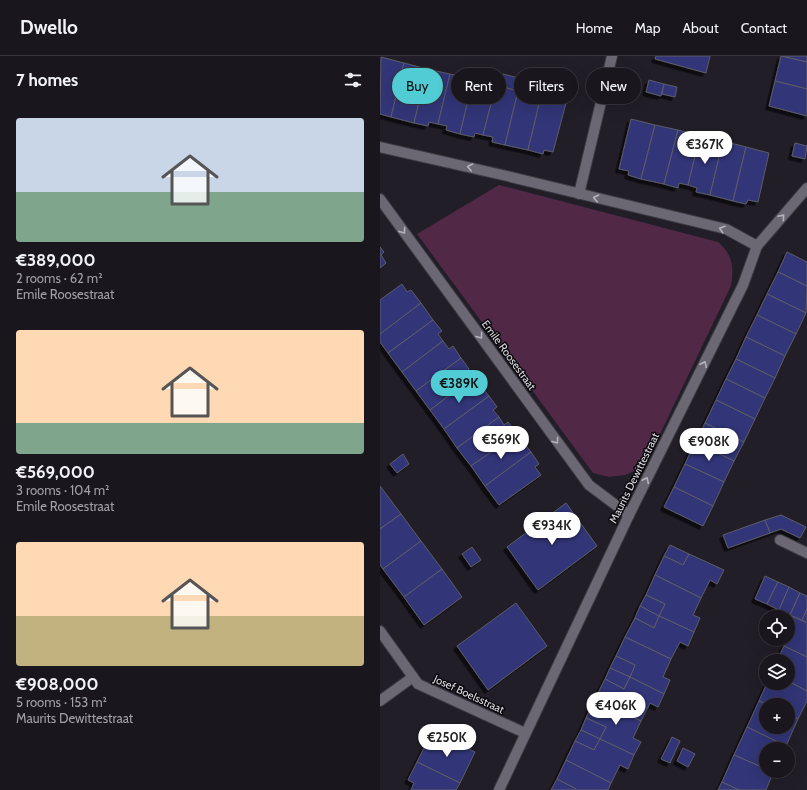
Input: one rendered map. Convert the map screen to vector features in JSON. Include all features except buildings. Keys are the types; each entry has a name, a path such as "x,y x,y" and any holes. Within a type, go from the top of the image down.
{"street":[{"path":"579,194 612,56"},
{"path":"380,147 726,229 757,246"},
{"name":"Maurits Dewittestraat","path":"498,790 629,515 743,285 757,246 807,188"},
{"name":"Emile Roosestraat","path":"380,199 589,485 629,515"},
{"path":"780,540 807,553"},
{"name":"Josef Boelsstraat","path":"380,632 418,684 525,733"},
{"path":"380,701 413,677"}],"shaded area":[{"path":"499,185 718,242 727,252 732,267 731,286 649,457 639,469 625,475 609,477 593,473 417,234"}]}
